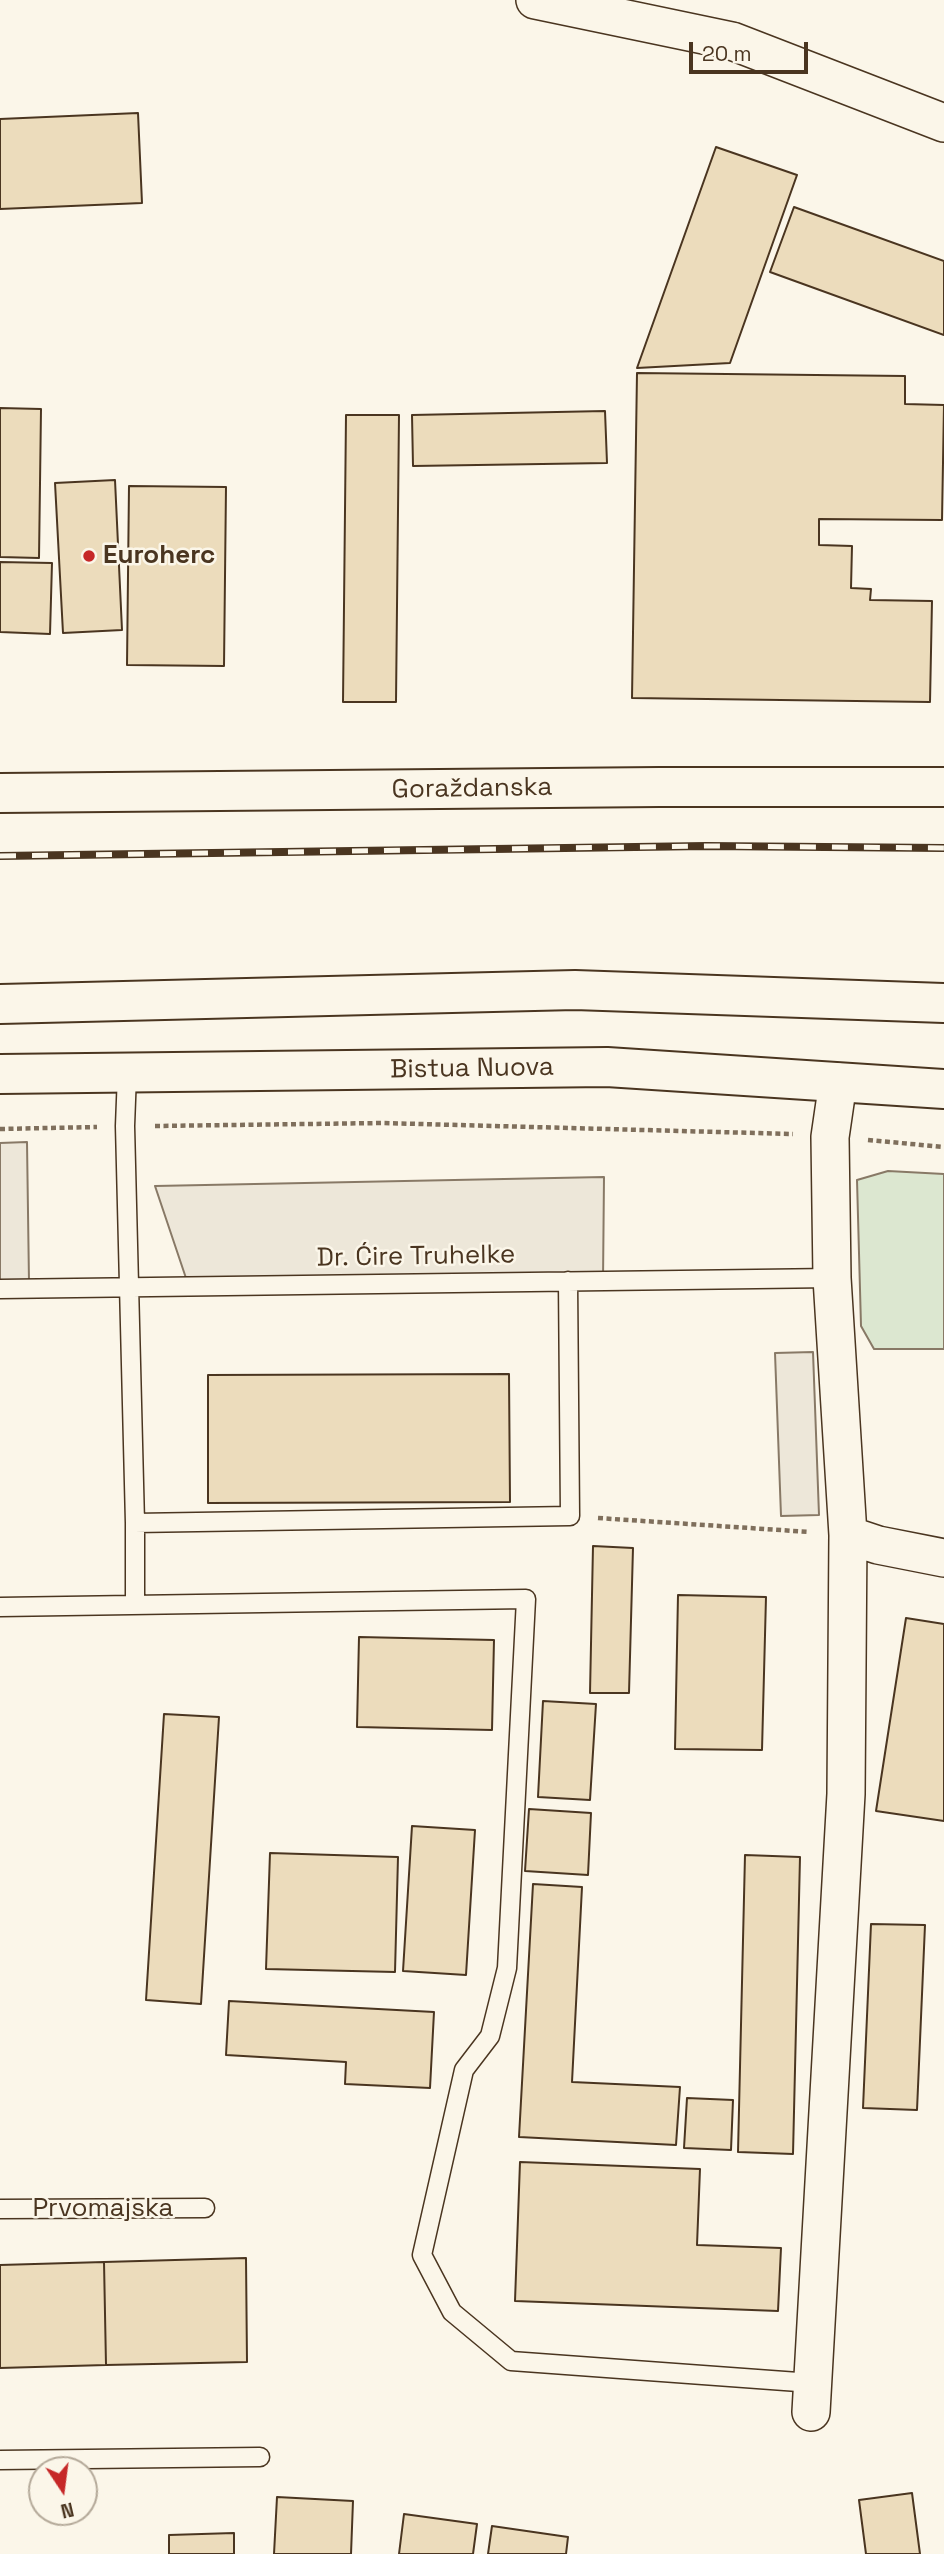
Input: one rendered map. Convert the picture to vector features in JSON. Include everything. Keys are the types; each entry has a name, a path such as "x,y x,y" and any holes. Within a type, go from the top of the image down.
{"main road":[{"name":"Goraždanska","path":"0,793 944,787"},
{"path":"0,1004 575,990 944,1003"},
{"name":"Bistua Nuova","path":"0,1074 607,1067 944,1089"}],"street":[{"path":"536,0 732,41 944,123"},
{"path":"811,2397 846,1794 848,1535 832,1278 830,1137 838,1082"},
{"path":"848,1535 878,1545 944,1559"}],"lane":[{"path":"127,1074 125,1126 135,1604"},
{"name":"Dr. Ćire Truhelke","path":"0,1289 832,1278"},
{"path":"135,1523 570,1516 568,1281"},
{"path":"0,1606 526,1599 508,1968 490,2036 464,2070 422,2255 452,2312 511,2361 811,2397"},
{"name":"Prvomajska","path":"0,2209 205,2208"},
{"path":"0,2460 260,2457"}],"path":[{"path":"0,1129 383,1123 765,1132 944,1147"},
{"path":"570,1516 848,1535"}],"green space":[{"path":"888,1171 944,1174 944,1349 874,1349 861,1326 857,1180"}],"shaded area":[{"path":"27,1142 29,1282 0,1282 0,1143"},
{"path":"604,1177 603,1281 189,1287 155,1186"},
{"path":"813,1352 819,1515 781,1516 775,1353"}],"building":[{"path":"138,113 142,203 0,209 0,119"},
{"path":"716,147 797,175 730,363 637,368"},
{"path":"794,207 944,261 944,335 770,272"},
{"path":"637,373 905,376 905,404 944,405 942,520 819,519 819,545 852,546 851,588 871,589 870,600 932,601 930,702 632,698"},
{"path":"0,408 41,409 39,558 0,557"},
{"path":"605,411 607,463 413,466 412,415"},
{"path":"346,415 399,415 396,702 343,702"},
{"name":"Euroherc","path":"115,480 122,630 63,633 55,483"},
{"path":"129,486 226,487 224,666 127,665"},
{"path":"0,562 52,563 50,634 0,632"},
{"path":"509,1374 510,1502 208,1503 208,1375"},
{"path":"593,1546 633,1548 629,1693 590,1693"},
{"path":"678,1595 766,1597 762,1750 675,1749"},
{"path":"906,1618 944,1624 944,1821 876,1811"},
{"path":"359,1637 494,1640 492,1730 357,1727"},
{"path":"543,1701 596,1704 590,1800 538,1797"},
{"path":"164,1714 219,1717 201,2004 146,2000"},
{"path":"529,1809 591,1813 588,1875 525,1871"},
{"path":"412,1826 475,1830 466,1975 403,1971"},
{"path":"270,1853 398,1857 395,1972 266,1969"},
{"path":"745,1855 800,1857 793,2154 738,2152"},
{"path":"533,1884 582,1887 572,2082 680,2087 676,2145 519,2137"},
{"path":"871,1924 925,1925 917,2110 863,2108"},
{"path":"229,2001 434,2012 430,2088 345,2084 346,2062 226,2055"},
{"path":"687,2098 733,2100 731,2150 684,2148"},
{"path":"520,2162 700,2169 697,2245 781,2248 778,2311 515,2301"},
{"path":"246,2258 247,2362 106,2365 104,2262"},
{"path":"104,2262 106,2365 0,2368 0,2265"},
{"path":"912,2493 920,2554 866,2554 859,2500"},
{"path":"277,2497 353,2501 351,2554 274,2554"},
{"path":"404,2514 477,2524 473,2554 399,2554"},
{"path":"492,2526 568,2537 566,2554 488,2554"},
{"path":"234,2533 234,2554 169,2554 169,2535"}],"railway":[{"path":"0,856 706,846 944,848"}],"place":[{"name":"Euroherc","path":"89,556"}]}
